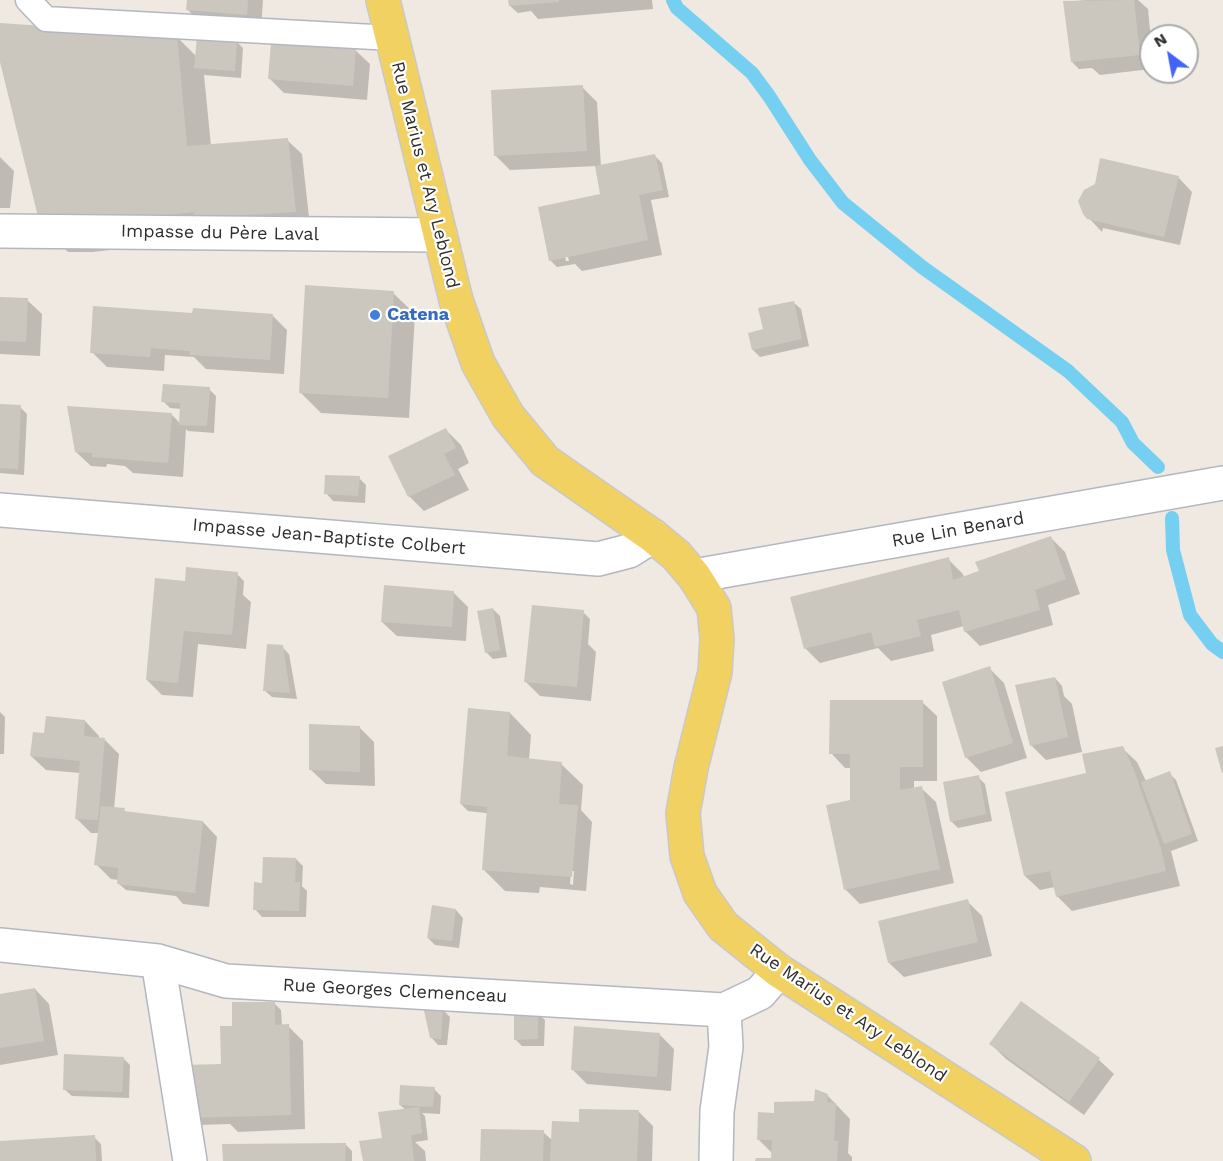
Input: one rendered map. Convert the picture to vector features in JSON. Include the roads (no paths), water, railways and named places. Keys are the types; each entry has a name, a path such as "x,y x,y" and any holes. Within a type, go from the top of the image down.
{"main road":[{"name":"Rue Marius et Ary Leblond","path":"383,0 456,300 478,363 508,416 545,460 653,536 676,555 694,576 714,608 717,639 715,672 691,768 683,813 687,856 700,893 723,926 779,971 1072,1160"}],"street":[{"name":"Impasse du Père Laval","path":"0,231 440,235"},
{"name":"Rue Lin Benard","path":"694,576 1223,483"},
{"name":"Impasse Jean-Baptiste Colbert","path":"0,510 598,559 629,551 653,536"},
{"name":"Rue Georges Clemenceau","path":"0,945 158,961 226,981 724,1010 760,993 779,971"},
{"path":"158,961 190,1161"},
{"path":"716,1161 717,1111 726,1047 724,1010"}],"lane":[{"path":"28,0 46,19 392,38"}],"waterway":[{"path":"673,0 677,8 752,73 810,160 843,203 922,267 1068,371 1122,422 1133,443 1158,467"},
{"path":"1172,518 1173,550 1190,615 1212,644 1223,652"}],"place":[{"name":"Catena","path":"375,315"}]}
